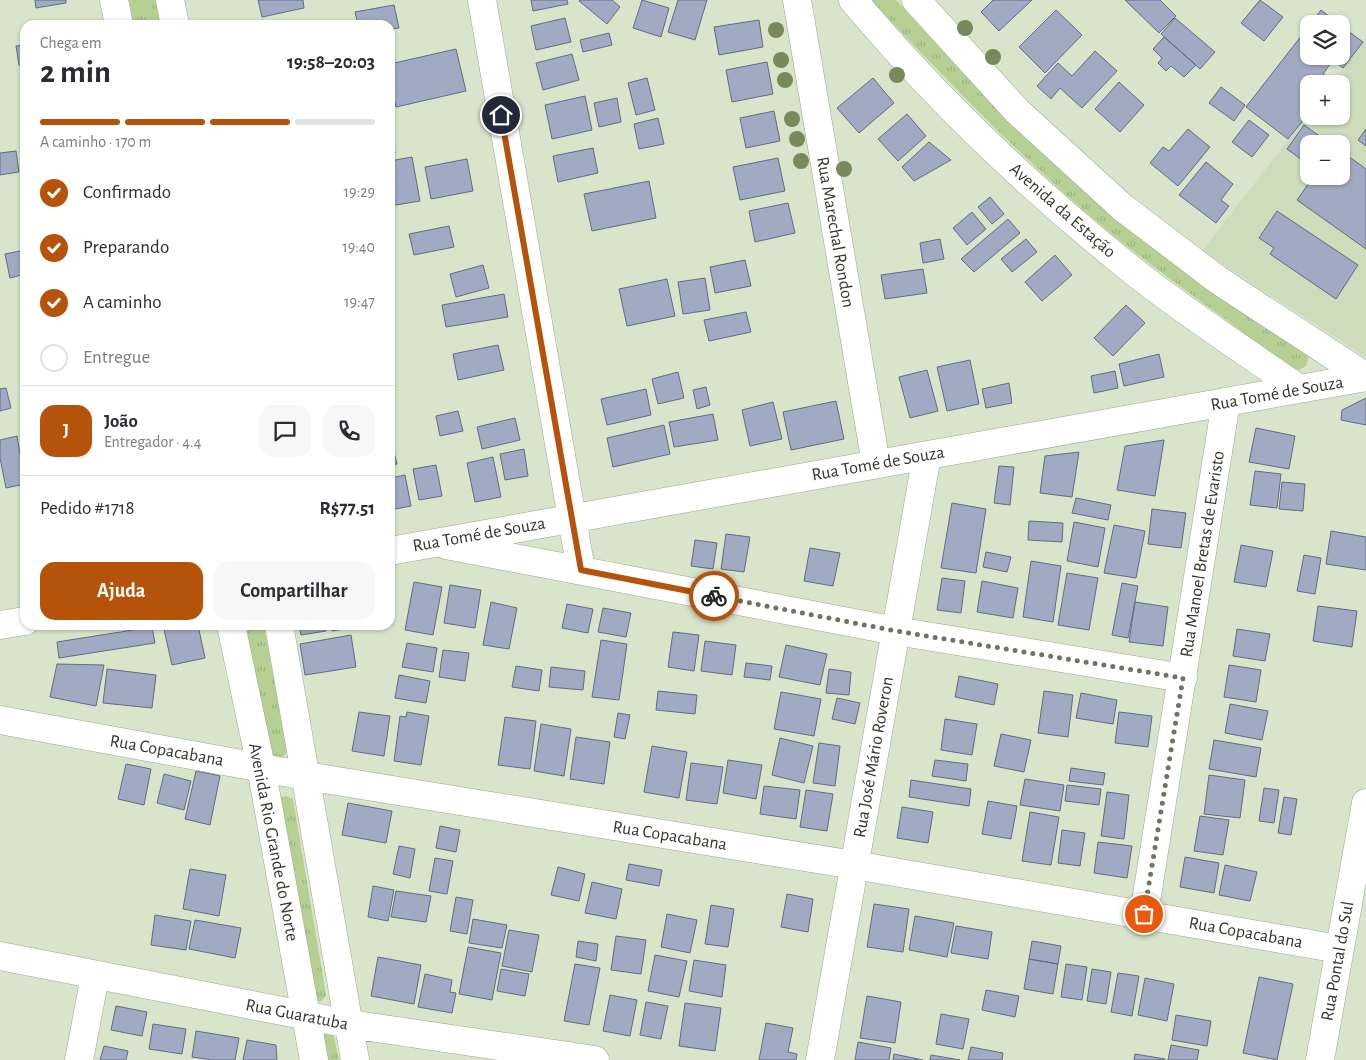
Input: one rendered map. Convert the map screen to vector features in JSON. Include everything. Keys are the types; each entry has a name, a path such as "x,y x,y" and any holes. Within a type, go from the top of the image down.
{"street":[{"path":"114,0 118,20"},
{"path":"170,0 174,20"},
{"path":"482,0 570,517 581,570"},
{"name":"Rua Marechal Rondon","path":"797,0 876,464"},
{"name":"Avenida da Estação","path":"853,0 932,87 1042,194 1134,272 1299,389"},
{"path":"916,0 1017,111 1122,207 1218,280 1366,377"},
{"name":"Rua Tomé de Souza","path":"395,550 570,517 1366,377"},
{"name":"Rua Manoel Bretas de Evaristo","path":"1144,914 1226,402"},
{"name":"Rua José Mário Roveron","path":"820,1060 926,455"},
{"path":"430,542 896,631 1183,678"},
{"path":"0,625 20,622"},
{"name":"Avenida Rio Grande do Norte","path":"232,630 261,767 314,1060"},
{"path":"281,630 356,1060"},
{"name":"Rua Copacabana","path":"0,720 306,776 854,865 1339,948"},
{"name":"Rua Pontal do Sul","path":"1320,1060 1366,803"},
{"name":"Rua Guaratuba","path":"0,956 349,1024 595,1060"},
{"path":"79,1060 95,976"}],"shaded area":[{"path":"1366,38 1366,357 1202,251 1300,125 1350,125 1350,75 1338,75 1345,65 1350,65 1350,59"}],"green space":[{"path":"129,0 157,0 160,20 132,20"},
{"path":"871,0 896,0 954,63 1014,119 1307,352 1309,356 1306,366 1299,370 1272,355 1090,216 994,127"},
{"path":"244,630 265,630 287,752 282,758 274,759 266,754"},
{"path":"286,796 293,799 326,995 322,1001 311,1002 277,798"},
{"path":"318,1031 333,1033 339,1060 319,1060"}],"building":[{"path":"35,0 66,0 66,3 36,8"},
{"path":"258,0 303,0 304,8 262,17"},
{"path":"531,0 567,0 568,4 533,11"},
{"path":"580,0 612,0 620,7 607,24"},
{"path":"642,0 669,8 661,37 633,28"},
{"path":"678,0 707,0 695,40 668,32"},
{"path":"993,0 1032,0 999,31 981,12"},
{"path":"1125,0 1160,0 1176,16 1159,33"},
{"path":"1260,0 1283,17 1264,41 1241,23"},
{"path":"394,5 399,28 395,28 395,20 357,20 355,12"},
{"path":"1056,10 1082,35 1045,73 1019,47"},
{"path":"1321,10 1327,15 1317,15"},
{"path":"565,18 571,42 536,50 531,26"},
{"path":"1175,18 1215,52 1200,69 1161,34"},
{"path":"759,20 763,47 719,55 714,27"},
{"path":"609,33 612,45 583,52 580,40"},
{"path":"1350,33 1363,42 1350,59"},
{"path":"1164,37 1196,65 1184,77 1171,66 1166,71 1158,63 1162,58 1153,49"},
{"path":"1300,38 1300,65 1329,65 1323,74 1324,75 1300,75 1300,124 1288,139 1246,107"},
{"path":"16,46 20,46 20,65 19,65"},
{"path":"456,49 466,91 396,107 395,63"},
{"path":"1095,51 1117,71 1082,108 1060,88 1051,99 1037,86 1058,63 1072,76"},
{"path":"572,54 579,80 543,90 536,63"},
{"path":"767,62 773,94 732,102 726,70"},
{"path":"647,78 655,110 636,115 628,83"},
{"path":"873,78 894,103 859,133 837,108"},
{"path":"1119,82 1144,105 1120,132 1095,109"},
{"path":"1221,87 1245,105 1234,121 1209,103"},
{"path":"585,96 592,130 552,139 545,105"},
{"path":"617,98 621,122 599,127 594,103"},
{"path":"774,111 780,141 746,148 740,118"},
{"path":"907,114 926,136 898,161 878,139"},
{"path":"658,118 664,144 639,149 634,124"},
{"path":"1249,120 1269,135 1252,157 1232,142"},
{"path":"1304,125 1318,135 1300,135 1300,158 1287,149"},
{"path":"1188,129 1210,147 1178,186 1150,163 1163,147 1169,151"},
{"path":"1366,129 1366,146 1358,140"},
{"path":"929,142 951,160 914,181 902,167"},
{"path":"593,148 598,173 558,182 553,156"},
{"path":"16,151 19,172 0,175 0,153"},
{"path":"412,157 420,201 395,205 395,160"},
{"path":"1350,157 1366,169 1366,249 1297,200 1308,185 1350,185"},
{"path":"778,158 785,191 740,200 733,167"},
{"path":"467,159 473,191 431,199 425,167"},
{"path":"1206,162 1233,184 1221,200 1229,206 1216,223 1179,195"},
{"path":"649,181 656,218 592,231 584,194"},
{"path":"990,197 1004,214 992,224 978,207"},
{"path":"788,203 795,233 755,242 749,211"},
{"path":"1277,211 1358,265 1336,299 1270,254 1274,248 1259,238"},
{"path":"972,212 986,229 967,245 953,228"},
{"path":"1008,219 1020,233 974,272 961,259"},
{"path":"449,226 454,247 414,255 409,234"},
{"path":"940,239 944,259 923,263 920,243"},
{"path":"1026,239 1037,252 1012,272 1001,259"},
{"path":"20,251 20,275 10,278 5,254"},
{"path":"1055,255 1072,275 1042,301 1025,282"},
{"path":"745,260 751,286 715,293 710,267"},
{"path":"483,265 489,288 456,297 450,274"},
{"path":"923,269 927,293 885,299 881,275"},
{"path":"705,278 710,310 683,314 678,282"},
{"path":"667,279 675,316 627,326 619,289"},
{"path":"504,294 508,317 446,327 442,305"},
{"path":"1126,305 1145,323 1113,356 1094,338"},
{"path":"746,312 751,332 709,341 704,320"},
{"path":"498,345 504,370 458,380 453,354"},
{"path":"1159,354 1164,377 1124,386 1119,364"},
{"path":"970,360 979,404 947,411 937,367"},
{"path":"927,370 938,411 910,418 899,377"},
{"path":"1115,371 1118,388 1094,393 1091,376"},
{"path":"678,372 684,398 658,404 652,379"},
{"path":"1009,383 1012,403 986,408 982,389"},
{"path":"706,387 710,405 697,409 693,390"},
{"path":"6,388 11,408 0,411 0,389"},
{"path":"646,389 651,415 607,425 601,399"},
{"path":"1366,398 1366,425 1341,420 1342,410"},
{"path":"836,401 844,439 791,450 783,412"},
{"path":"773,402 782,439 750,446 742,410"},
{"path":"458,411 463,431 440,436 436,416"},
{"path":"713,414 718,440 674,447 669,422"},
{"path":"515,418 520,440 482,449 477,427"},
{"path":"664,425 670,454 613,467 607,438"},
{"path":"1256,428 1295,436 1289,469 1249,462"},
{"path":"17,436 20,454 20,485 6,488 0,458 0,440"},
{"path":"1164,440 1155,496 1117,490 1125,446"},
{"path":"524,449 528,476 505,480 500,454"},
{"path":"1079,452 1072,497 1040,493 1045,456"},
{"path":"493,457 501,497 475,502 467,463"},
{"path":"436,465 442,496 419,500 413,469"},
{"path":"999,466 1014,467 1010,505 994,503"},
{"path":"1255,471 1281,474 1277,508 1250,505"},
{"path":"405,475 411,506 395,509 395,477"},
{"path":"1282,482 1305,484 1303,511 1279,509"},
{"path":"1076,498 1111,505 1108,520 1072,513"},
{"path":"952,503 986,509 976,573 941,568"},
{"path":"1152,509 1186,513 1181,548 1148,544"},
{"path":"1029,521 1063,523 1062,542 1028,540"},
{"path":"1074,522 1105,528 1098,567 1067,561"},
{"path":"1114,525 1145,531 1136,578 1104,573"},
{"path":"1331,531 1366,537 1366,570 1326,564"},
{"path":"726,534 750,537 744,572 721,569"},
{"path":"695,540 717,543 713,569 691,566"},
{"path":"1241,545 1273,551 1266,587 1234,582"},
{"path":"810,548 840,553 833,586 804,581"},
{"path":"986,552 1011,557 1007,572 983,567"},
{"path":"1304,555 1321,558 1315,594 1297,591"},
{"path":"1031,561 1061,566 1053,622 1023,617"},
{"path":"1067,573 1098,578 1089,630 1058,625"},
{"path":"942,578 965,581 961,613 937,610"},
{"path":"982,581 1018,588 1013,618 977,612"},
{"path":"414,582 442,587 433,635 405,630"},
{"path":"1122,583 1138,586 1128,638 1112,635"},
{"path":"450,585 481,590 475,628 444,623"},
{"path":"491,602 517,608 509,649 483,645"},
{"path":"1135,602 1168,607 1163,646 1129,642"},
{"path":"567,604 593,609 588,633 562,628"},
{"path":"1318,606 1357,611 1352,647 1313,641"},
{"path":"603,608 631,613 626,637 598,632"},
{"path":"1237,629 1270,634 1265,661 1233,656"},
{"path":"133,630 153,630 155,643 59,658 57,642"},
{"path":"164,630 199,630 205,658 172,665"},
{"path":"300,630 326,630 326,631 301,635"},
{"path":"673,632 699,635 694,671 668,667"},
{"path":"351,635 356,667 305,675 300,644"},
{"path":"601,640 627,644 619,700 592,697"},
{"path":"705,641 736,645 732,675 701,671"},
{"path":"407,643 437,648 433,672 402,667"},
{"path":"786,645 827,654 820,685 779,677"},
{"path":"443,650 469,653 465,681 439,677"},
{"path":"746,663 772,666 770,680 744,677"},
{"path":"57,664 104,665 96,706 50,697"},
{"path":"1229,665 1261,670 1256,702 1224,697"},
{"path":"516,666 542,670 539,691 512,687"},
{"path":"551,667 585,671 583,690 549,687"},
{"path":"107,669 156,675 152,708 103,703"},
{"path":"829,669 851,672 849,695 826,693"},
{"path":"399,675 430,681 426,703 395,698"},
{"path":"959,676 998,684 994,705 955,697"},
{"path":"658,691 697,695 695,714 656,710"},
{"path":"1044,691 1073,695 1068,737 1038,733"},
{"path":"781,692 821,699 814,736 774,729"},
{"path":"1081,693 1117,700 1113,724 1076,718"},
{"path":"837,698 860,703 855,724 832,719"},
{"path":"1230,704 1268,711 1262,740 1225,733"},
{"path":"359,712 390,716 384,756 352,751"},
{"path":"407,712 429,716 421,765 394,761 400,716 406,717"},
{"path":"1119,712 1152,716 1148,747 1115,743"},
{"path":"618,713 630,715 625,739 614,737"},
{"path":"505,717 536,721 530,769 498,765"},
{"path":"945,719 977,724 972,755 941,750"},
{"path":"541,724 571,729 564,776 534,771"},
{"path":"1001,734 1031,740 1024,772 994,766"},
{"path":"576,737 610,742 604,784 570,779"},
{"path":"780,738 813,746 804,783 772,775"},
{"path":"1214,740 1261,748 1256,777 1209,769"},
{"path":"819,743 840,746 835,786 813,783"},
{"path":"652,746 687,752 679,798 644,792"},
{"path":"728,760 762,765 756,799 723,793"},
{"path":"935,760 968,764 966,781 932,776"},
{"path":"691,763 723,767 717,804 686,800"},
{"path":"126,764 151,769 144,805 118,799"},
{"path":"1071,768 1105,773 1103,785 1069,781"},
{"path":"196,771 220,776 210,825 185,819"},
{"path":"164,774 191,781 184,810 157,803"},
{"path":"1209,775 1245,780 1240,818 1204,814"},
{"path":"1025,779 1064,785 1060,811 1020,805"},
{"path":"911,780 971,789 969,806 909,797"},
{"path":"1067,785 1101,789 1099,805 1065,801"},
{"path":"764,786 800,790 796,819 760,814"},
{"path":"1264,788 1279,790 1274,823 1259,821"},
{"path":"806,790 833,794 827,831 800,827"},
{"path":"1107,792 1129,795 1124,839 1101,836"},
{"path":"1284,797 1297,799 1291,835 1278,833"},
{"path":"988,801 1017,806 1011,839 982,834"},
{"path":"348,803 392,811 386,843 342,835"},
{"path":"902,807 933,812 928,843 897,838"},
{"path":"1030,812 1059,817 1051,865 1022,861"},
{"path":"1200,816 1229,820 1223,855 1194,851"},
{"path":"440,826 460,830 456,852 436,848"},
{"path":"1062,830 1085,833 1080,866 1058,863"},
{"path":"1098,842 1132,846 1127,878 1094,873"},
{"path":"399,846 415,849 410,878 393,874"},
{"path":"1185,857 1219,863 1214,893 1180,887"},
{"path":"435,858 453,861 447,894 429,891"},
{"path":"629,864 662,870 659,886 626,880"},
{"path":"1225,865 1257,872 1250,901 1219,895"},
{"path":"558,867 585,874 579,901 551,895"},
{"path":"190,869 226,875 219,916 183,909"},
{"path":"592,882 622,889 616,919 585,913"},
{"path":"373,886 394,890 388,921 368,917"},
{"path":"396,891 431,896 426,922 391,917"},
{"path":"787,894 813,899 808,932 781,927"},
{"path":"456,897 473,900 467,934 450,931"},
{"path":"874,904 909,909 903,952 867,947"},
{"path":"711,905 734,909 728,947 705,944"},
{"path":"667,914 697,920 690,953 661,947"},
{"path":"155,915 191,921 186,950 151,945"},
{"path":"915,916 954,923 947,957 909,950"},
{"path":"473,919 507,925 502,948 469,943"},
{"path":"195,920 241,928 235,958 189,949"},
{"path":"956,926 992,932 988,959 951,953"},
{"path":"509,930 539,935 532,972 502,966"},
{"path":"616,936 646,940 641,974 611,970"},
{"path":"578,941 598,944 596,961 576,957"},
{"path":"1032,941 1061,946 1058,964 1029,959"},
{"path":"468,947 501,953 492,1000 459,994"},
{"path":"655,955 687,961 679,997 648,991"},
{"path":"378,957 421,965 414,1004 371,996"},
{"path":"1029,959 1058,964 1053,994 1024,989"},
{"path":"694,960 726,965 722,997 689,991"},
{"path":"575,964 600,968 589,1025 564,1021"},
{"path":"1066,964 1087,967 1082,1000 1061,997"},
{"path":"501,969 529,974 525,996 497,991"},
{"path":"1092,969 1111,972 1106,1004 1087,1001"},
{"path":"1118,973 1139,976 1132,1016 1111,1012"},
{"path":"425,974 452,980 450,992 456,993 452,1013 418,1007"},
{"path":"1259,977 1293,984 1277,1060 1243,1053"},
{"path":"1145,978 1174,984 1167,1021 1138,1015"},
{"path":"986,990 1019,996 1015,1017 982,1010"},
{"path":"610,995 637,1000 630,1036 603,1031"},
{"path":"867,996 901,1002 895,1043 860,1038"},
{"path":"646,1002 668,1006 661,1039 640,1035"},
{"path":"685,1003 721,1008 715,1051 679,1046"},
{"path":"116,1006 147,1012 142,1036 111,1030"},
{"path":"941,1014 969,1019 963,1049 936,1044"},
{"path":"1176,1015 1211,1021 1207,1046 1172,1040"},
{"path":"766,1023 793,1028 788,1052 797,1054 796,1060 759,1060"},
{"path":"153,1024 186,1029 182,1054 149,1049"},
{"path":"196,1031 239,1038 235,1060 212,1060 192,1057"},
{"path":"247,1040 276,1045 277,1060 243,1060"},
{"path":"858,1042 891,1048 889,1060 855,1060"},
{"path":"1171,1045 1199,1050 1197,1060 1168,1060"},
{"path":"104,1046 128,1051 126,1060 100,1060"},
{"path":"971,1047 1003,1053 1002,1060 968,1060"},
{"path":"894,1054 923,1060 893,1060"},
{"path":"1135,1054 1165,1059 1165,1060 1134,1060"},
{"path":"931,1055 960,1060 930,1060"}],"way so far":[{"path":"714,596 896,631 1183,678 1144,914"}],"route":[{"path":"501,115 570,517 581,570 714,596"}]}
